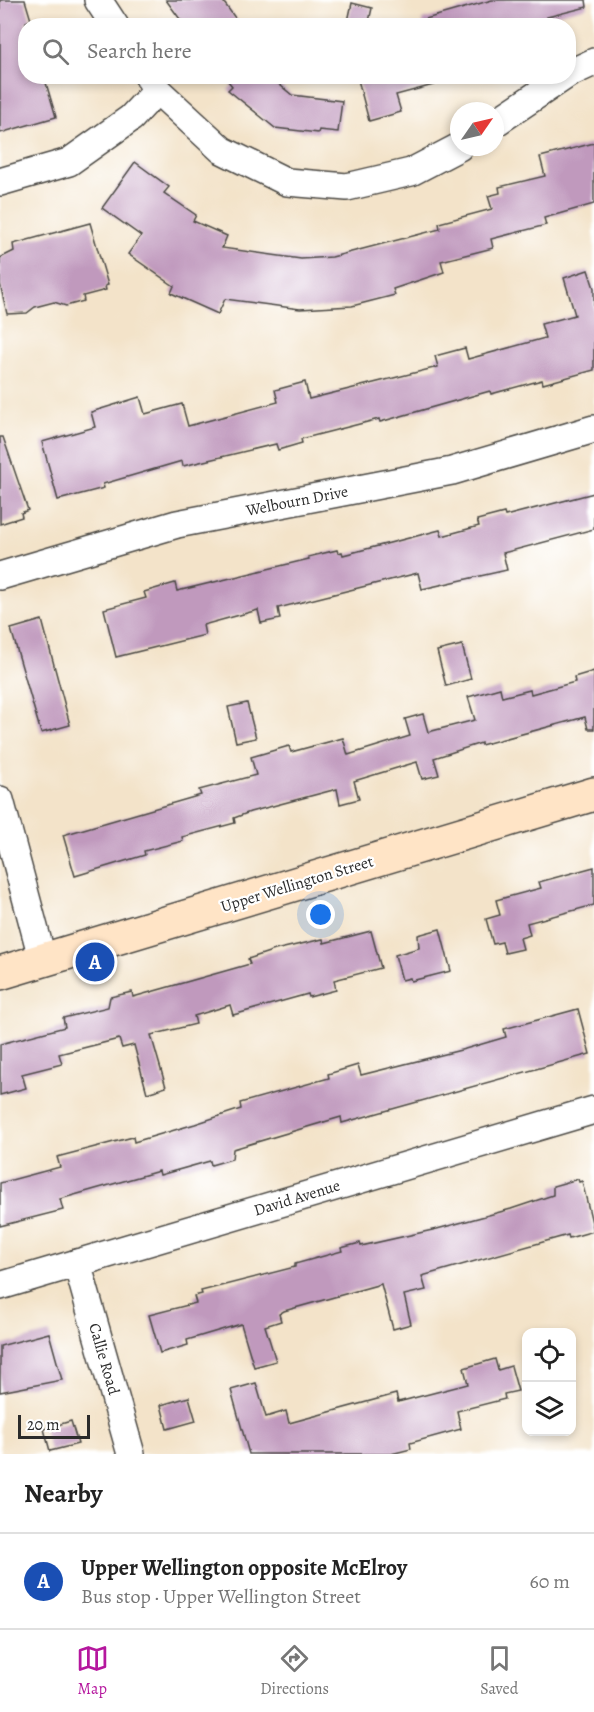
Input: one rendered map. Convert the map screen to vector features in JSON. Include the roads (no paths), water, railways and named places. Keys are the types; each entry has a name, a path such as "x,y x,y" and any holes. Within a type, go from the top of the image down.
{"main road":[{"name":"Upper Wellington Street","path":"0,973 594,794"}],"street":[{"path":"98,0 110,18"},
{"path":"576,71 594,62"},
{"path":"0,182 69,162 131,118 152,84"},
{"path":"154,84 222,150 287,182 347,187 411,172 450,152"},
{"path":"504,117 555,84"},
{"name":"Welbourn Drive","path":"0,576 177,524 452,471 594,429"},
{"path":"0,800 43,961"},
{"name":"David Avenue","path":"0,1286 594,1110"},
{"name":"Callie Road","path":"76,1263 131,1454"}],"place":[{"name":"Upper Wellington opposite McElroy","path":"95,962"}]}
